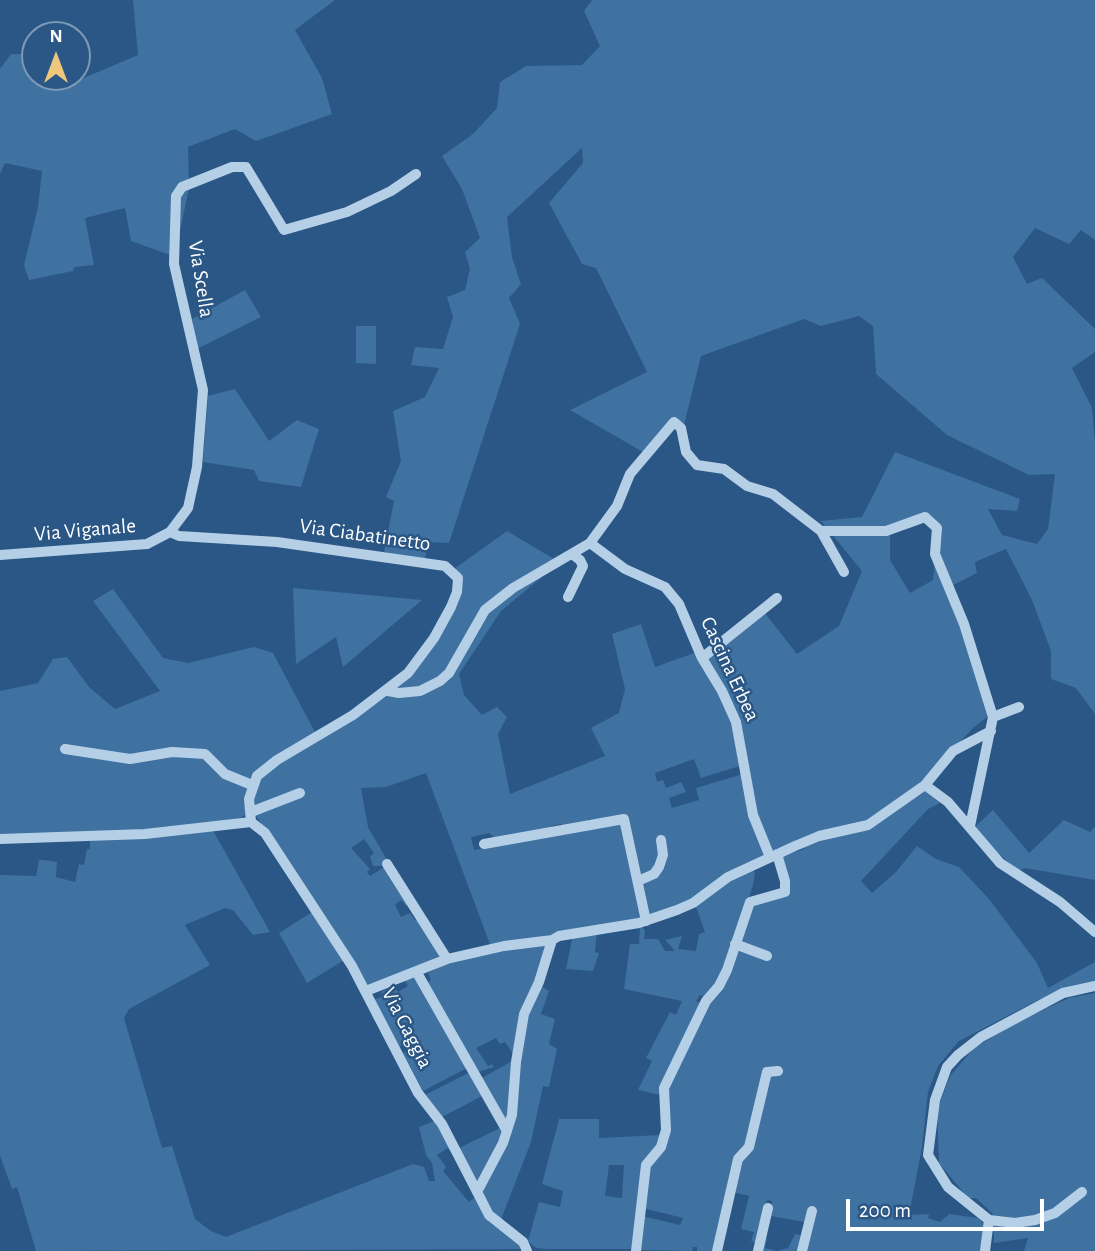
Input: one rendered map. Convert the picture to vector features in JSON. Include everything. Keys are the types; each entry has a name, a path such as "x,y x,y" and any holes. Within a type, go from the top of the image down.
{"street":[{"name":"Via Scella","path":"170,532 184,516 191,498 203,401 202,380 174,264 176,196 182,187 232,167 246,167 284,230 347,212 391,191 416,174"},
{"path":"388,691 420,691 440,681 449,673 485,610 513,588 590,543 617,506 630,474 670,424 678,424 686,452 697,465 724,468 747,486 773,494 821,531 844,572"},
{"path":"821,531 886,531 929,518 937,528 935,554 964,624 993,717 970,826"},
{"name":"Via Viganale","path":"0,555 133,547 161,540 170,532"},
{"name":"Via Ciabatinetto","path":"170,532 179,536 277,542 452,569 459,584 451,607 419,659 388,691 277,760 257,776 252,785"},
{"name":"Cascina Erbea","path":"590,543 625,569 660,584 671,593 736,722 753,815 785,881 785,892 750,902 735,944"},
{"path":"568,597 583,566 572,554"},
{"path":"702,658 776,598"},
{"path":"352,715 399,693"},
{"path":"993,717 1019,707"},
{"path":"366,991 447,959 646,920 693,903 728,877 774,856 819,836 868,825 925,785 953,751 990,730"},
{"path":"65,749 130,760 172,752 205,754 225,774 252,785 249,799 251,817"},
{"path":"925,785 948,802 1000,863 1060,902 1095,932"},
{"path":"0,839 145,834 251,817 300,793"},
{"name":"Via Gaggia","path":"251,817 265,833 366,991 418,1093 442,1124 489,1215 523,1242 527,1251"},
{"path":"484,844 622,818 626,820 646,920"},
{"path":"638,881 654,874 659,867 663,855 661,840"},
{"path":"387,864 447,959"},
{"path":"477,1192 512,1115 516,1062 524,1014 539,982 552,940"},
{"path":"636,1251 646,1165 661,1147 666,1130 664,1088 706,1001 719,986 727,970 735,944 768,956"},
{"path":"416,971 507,1131"},
{"path":"1082,1192 1055,1213 1035,1220 1016,1223 989,1220 948,1187 928,1155 930,1118 941,1080 951,1062 981,1037 1063,993 1095,986"},
{"path":"717,1251 738,1159 749,1147 766,1072 781,1072"},
{"path":"758,1251 768,1208"},
{"path":"802,1251 812,1211"},
{"path":"985,1251 989,1220"}],"shaded area":[{"path":"133,0 335,0 295,30 322,78 332,114 256,141 235,129 188,147 189,188 177,245 170,255 131,241 125,208 85,218 94,265 74,267 73,271 29,280 24,265 38,207 42,171 5,163 0,174 0,69 11,54 21,54 21,91 91,91 91,75 138,55"},
{"path":"592,0 1095,0 1095,240 1081,230 1069,244 1035,228 1013,257 1027,284 1042,278 1095,329 1095,352 1072,368 1092,408 1095,443 1095,714 1076,688 1051,679 1051,651 1032,600 1006,549 975,562 977,573 951,586 996,710 973,728 922,783 942,802 928,809 861,881 872,893 896,872 917,846 936,859 959,867 989,899 1037,963 1048,988 1095,962 1095,981 1071,986 1036,1001 959,1041 938,1066 928,1092 922,1147 909,1215 929,1214 928,1218 940,1222 949,1214 978,1218 986,1227 987,1234 986,1245 981,1251 777,1251 788,1248 795,1234 801,1235 804,1222 771,1216 772,1201 767,1200 757,1243 751,1241 754,1232 741,1229 749,1196 729,1191 715,1251 697,1251 697,1247 693,1247 692,1251 640,1250 642,1216 680,1225 683,1218 638,1207 633,1249 547,1249 536,1248 528,1241 539,1202 560,1207 563,1191 542,1184 559,1119 599,1119 599,1138 661,1135 664,1130 660,1095 638,1090 652,1061 646,1058 670,1012 676,1015 682,1001 624,989 630,944 639,944 640,926 645,930 644,939 658,939 665,951 675,951 665,940 682,936 678,949 696,951 699,934 705,932 695,904 719,884 752,867 755,874 753,885 725,970 706,998 700,995 696,1002 705,1002 721,986 752,906 782,897 783,880 776,858 807,848 766,854 725,876 695,898 651,916 644,909 641,884 644,880 638,873 627,816 598,821 588,819 588,823 563,828 561,824 552,826 550,830 496,839 489,833 471,837 474,850 624,821 635,881 642,920 583,928 491,947 426,773 386,787 361,788 368,827 387,860 381,866 373,866 370,856 374,853 364,839 351,848 370,869 367,872 370,876 386,866 411,903 406,906 401,900 395,905 401,917 410,913 416,921 418,918 440,953 439,956 410,970 368,987 255,814 253,801 259,779 277,762 302,747 301,743 264,767 252,784 226,772 204,753 172,751 130,759 66,748 129,760 172,753 204,755 225,775 250,786 247,799 249,813 240,818 169,830 0,837 0,691 38,683 53,659 67,657 89,687 115,709 160,691 93,601 113,589 163,658 188,663 254,647 273,653 316,734 394,683 406,672 430,639 455,588 456,578 450,572 507,531 554,559 554,567 501,611 459,674 464,695 482,715 497,707 507,717 498,734 510,794 605,756 591,728 619,713 625,689 612,634 641,624 655,667 697,652 732,716 743,765 701,778 694,759 655,773 657,782 663,780 666,788 681,782 686,792 669,798 672,808 699,800 696,788 743,774 748,808 753,802 742,735 731,702 705,658 764,612 797,654 839,626 862,571 821,521 862,517 895,452 1020,499 1017,511 988,509 1002,535 1037,544 1048,529 1055,474 1029,475 947,435 876,374 873,326 859,316 821,326 804,319 701,356 684,425 673,420 643,452 570,410 647,372 596,268 582,264 549,203 583,163 582,148 507,217 512,257 521,284 509,298 520,324 449,543 428,542 425,560 384,552 394,501 386,497 401,461 393,411 425,397 439,368 411,365 415,347 443,349 453,317 447,297 465,290 470,269 465,252 480,238 462,189 442,156 473,134 497,108 500,82 526,66 582,65 600,46 584,11","holes":["923,514 932,517 938,527 933,580 910,593 890,560 890,524","609,1165 624,1165 622,1198 605,1196"]},
{"path":"245,290 261,317 197,349 192,319"},
{"path":"356,326 376,326 376,364 356,363"},
{"path":"235,389 269,441 297,420 319,429 301,487 259,481 254,470 203,462 208,396"},
{"path":"293,588 422,600 343,667 336,637 296,664"},
{"path":"993,810 1029,853 1064,820 1090,832 1095,827 1095,880 1025,868 1018,871 981,838 976,826"},
{"path":"211,827 270,932 253,935 233,910 225,908 185,925 210,965 129,1009 124,1018 162,1148 172,1146 195,1219 211,1231 226,1237 413,1164 424,1167 429,1181 435,1181 432,1163 426,1155 419,1127 437,1120 460,1164 448,1148 437,1155 446,1167 443,1171 469,1202 475,1197 489,1222 520,1243 520,1249 36,1251 17,1187 12,1189 0,1156 0,875 36,876 39,860 44,860 57,862 56,877 75,882 79,864 84,865 87,849 90,849 90,839"},
{"path":"312,912 344,960 307,983 279,933"},
{"path":"597,931 595,952 599,953 593,971 566,969 573,934"},
{"path":"547,942 538,980 530,994 507,1123 480,1079 512,1061 513,1054 505,1042 500,1044 496,1038 476,1048 488,1066 492,1064 494,1067 478,1072 426,984 431,980 428,973 453,960"},
{"path":"416,974 469,1067 423,1091 403,1053 414,1049 410,1042 397,1047 374,1000 381,997 382,991 394,987 398,992 408,986 404,979"},
{"path":"541,986 549,991 541,1014 555,1019 549,1044 557,1049 549,1087 543,1086 531,1142 500,1222 482,1193 508,1135 527,1013"},
{"path":"1095,993 1095,1251 1024,1251 1028,1238 994,1243 993,1214 976,1198 968,1198 939,1163 937,1110 950,1076 973,1049 1015,1023 1069,998"},
{"path":"470,1072 484,1095 442,1117 425,1095"},
{"path":"502,1127 503,1137 482,1180 476,1183 459,1148"},
{"path":"763,1238 767,1238 765,1248 777,1251 760,1251"}]}
